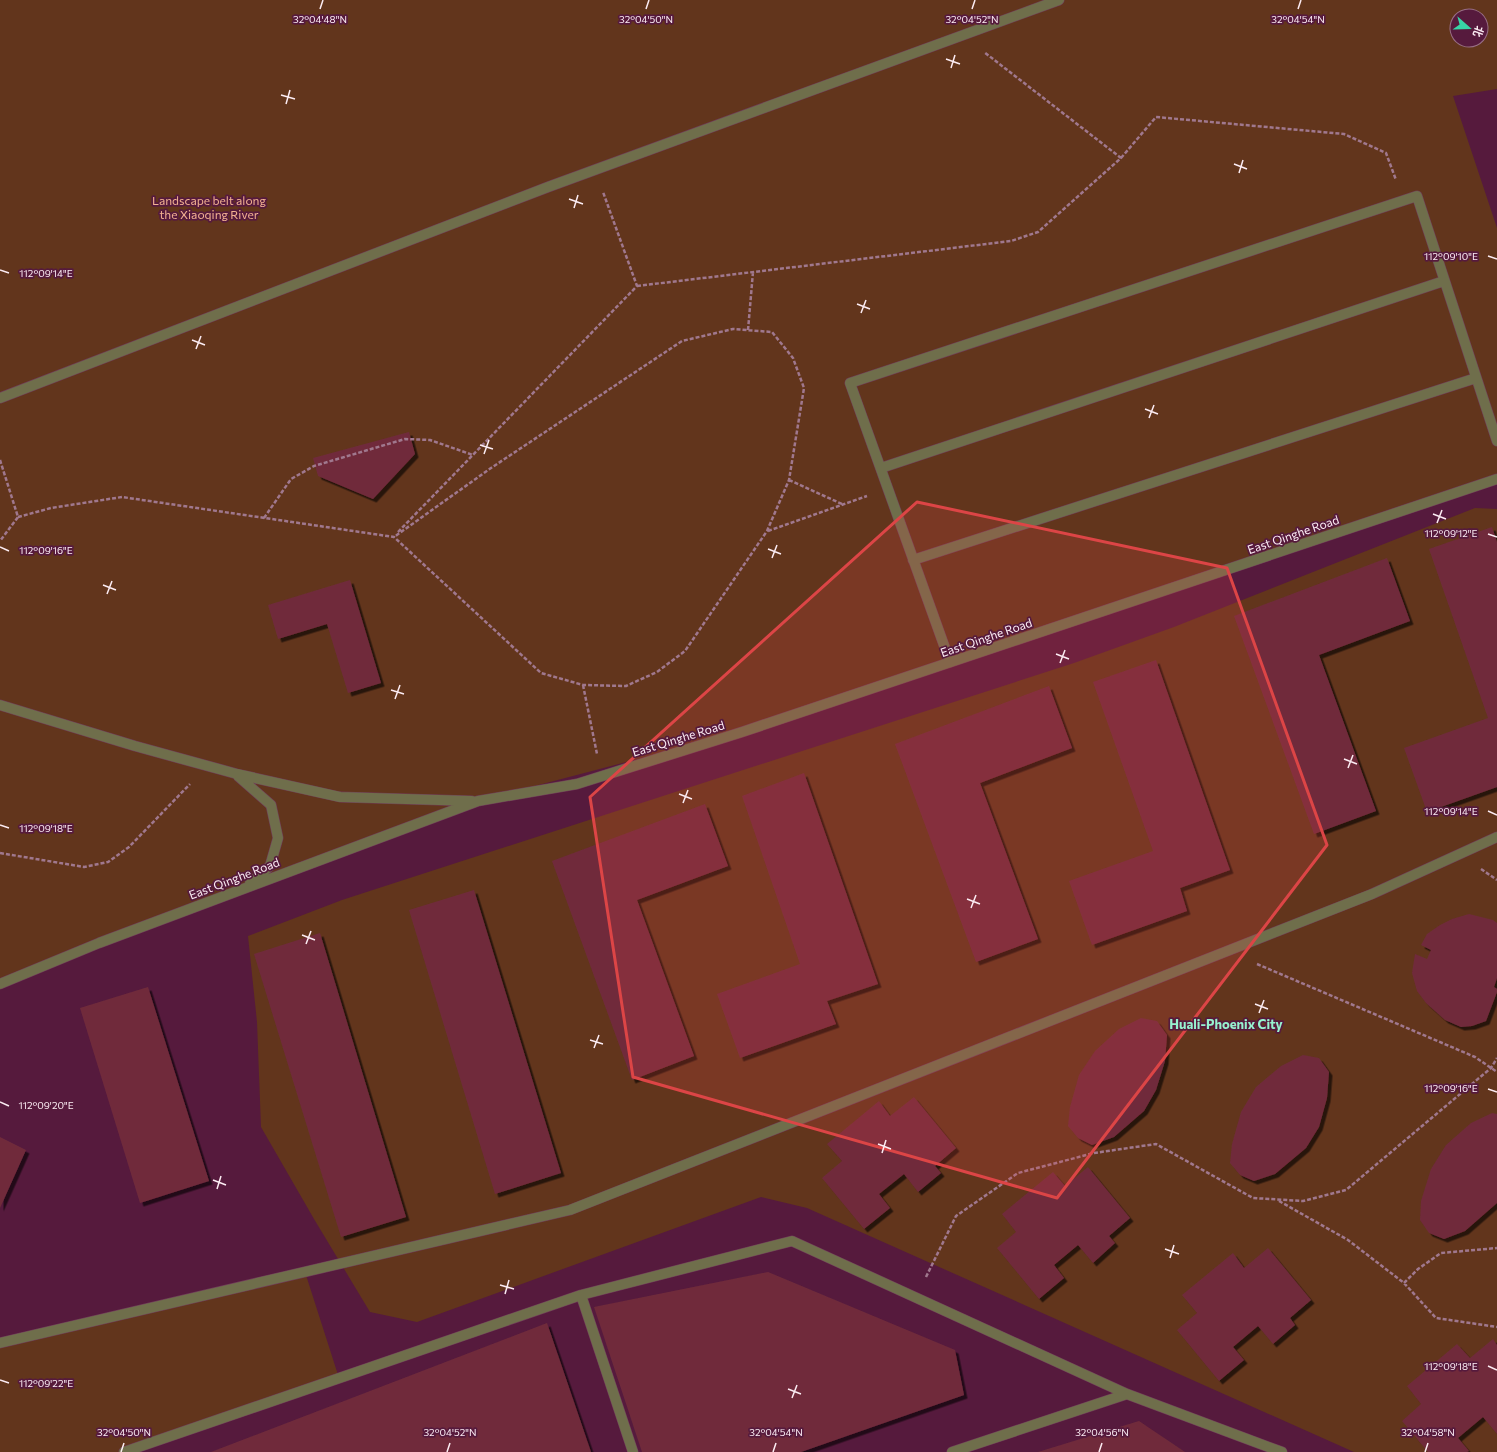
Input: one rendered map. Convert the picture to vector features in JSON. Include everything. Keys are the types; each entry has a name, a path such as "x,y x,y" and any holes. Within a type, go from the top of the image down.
{"street":[{"path":"0,398 596,170 1059,0"},
{"path":"950,662 850,383 1417,196 1497,441"},
{"path":"881,468 1444,282"},
{"path":"913,560 1476,378"},
{"name":"East Qinghe Road","path":"0,984 99,943 478,801 577,784 742,732 1497,479"},
{"name":"East Qinghe Road","path":"0,705 135,746 237,774 340,797 478,801"},
{"path":"237,774 272,805 278,838 270,866 244,889"},
{"path":"0,1343 570,1210 1372,894 1497,837"},
{"path":"124,1452 581,1295 792,1241 1127,1394 1282,1452"},
{"path":"581,1295 633,1452"},
{"path":"952,1452 1127,1394"}],"path":[{"path":"962,35 1121,158"},
{"path":"394,537 637,286 1011,241 1038,232 1121,158 1156,117 1344,134 1386,153 1404,200"},
{"path":"596,170 637,286"},
{"path":"748,330 753,272"},
{"path":"0,541 18,517 51,508 122,497 394,537 541,673 583,686 626,686 657,672 685,651 767,531 789,480 804,388 793,358 772,332 733,329 682,341 497,463 394,537"},
{"path":"264,518 291,479 314,466 405,439 430,440 473,455"},
{"path":"0,460 18,517"},
{"path":"789,480 843,505"},
{"path":"767,531 888,489"},
{"path":"583,686 602,776"},
{"path":"0,853 84,867 108,862 129,847 208,766"},
{"path":"1227,951 1475,1057 1497,1072"},
{"path":"916,1298 956,1216 1018,1173 1094,1153 1156,1144 1253,1198 1303,1201 1346,1190 1491,1068 1497,1058"},
{"path":"1277,1199 1348,1240 1404,1283 1436,1318 1497,1327"},
{"path":"1404,1283 1418,1269 1441,1254 1497,1248"}],"highlighted area":[{"path":"917,502 1227,568 1327,845 1057,1198 633,1077 590,797"}],"green space":[{"name":"Landscape belt along the Xiaoqing River","path":"0,0 1497,0 1497,89 1453,96 1497,228 1497,479 691,745 478,801 0,984"},
{"path":"1475,508 1497,509 1497,1452 1354,1452 807,1208 761,1197 417,1322 370,1312 261,1127 257,1022 248,936 342,900 1074,663 1174,627"},
{"path":"305,1272 339,1378 124,1452 0,1452 0,1343"}],"building":[{"path":"409,432 415,454 373,499 318,476 313,458"},
{"path":"1492,527 1497,542 1497,787 1427,812 1404,748 1488,718 1429,549"},
{"path":"1387,558 1410,621 1319,655 1376,811 1314,834 1234,616"},
{"path":"350,580 381,683 348,693 327,624 278,639 268,605"},
{"path":"1156,660 1230,870 1180,888 1187,911 1092,945 1069,881 1153,851 1093,682"},
{"path":"1049,686 1072,748 980,783 1038,939 976,962 895,744"},
{"path":"804,773 878,984 827,1001 836,1024 740,1058 717,994 800,964 742,796"},
{"path":"705,804 728,866 637,900 694,1056 632,1080 552,861"},
{"path":"474,890 561,1173 495,1194 409,910"},
{"path":"1469,914 1493,920 1497,923 1497,978 1494,987 1497,989 1497,992 1486,1021 1472,1026 1461,1027 1445,1020 1426,1003 1417,991 1412,973 1415,954 1427,959 1431,950 1421,945 1427,934 1452,919"},
{"path":"320,933 406,1217 341,1237 254,954"},
{"path":"148,987 209,1181 140,1203 80,1008"},
{"path":"1141,1018 1157,1021 1167,1035 1165,1061 1156,1090 1144,1111 1114,1137 1092,1145 1078,1138 1068,1126 1070,1107 1079,1075 1095,1051 1119,1029"},
{"path":"1303,1055 1319,1058 1329,1072 1327,1098 1319,1127 1306,1148 1275,1174 1254,1181 1240,1175 1230,1163 1232,1144 1241,1112 1256,1087 1281,1066"},
{"path":"914,1097 956,1148 935,1166 941,1173 918,1192 904,1174 879,1194 890,1208 864,1229 822,1178 842,1161 827,1144 879,1101 890,1116"},
{"path":"1492,1113 1497,1114 1497,1203 1465,1231 1444,1239 1429,1233 1420,1220 1421,1201 1431,1169 1446,1145 1471,1123"},
{"path":"0,1137 26,1150 0,1208"},
{"path":"1088,1167 1130,1218 1109,1236 1115,1243 1093,1263 1078,1245 1054,1265 1064,1278 1039,1299 997,1248 1016,1232 1002,1214 1053,1172 1065,1186"},
{"path":"1268,1248 1311,1300 1290,1318 1295,1325 1273,1344 1258,1326 1233,1347 1244,1360 1219,1381 1177,1330 1197,1313 1182,1295 1233,1253 1244,1268"},
{"path":"768,1272 955,1350 964,1395 801,1452 642,1452 594,1307"},
{"path":"547,1323 591,1452 211,1452"},
{"path":"1493,1339 1497,1345 1497,1434 1483,1417 1458,1438 1469,1451 1428,1452 1402,1421 1421,1404 1407,1386 1457,1344 1470,1358"},
{"path":"1139,1421 1185,1452 1038,1452"}],"district":[{"name":"Huali-Phoenix City","path":"1226,1024"}]}
